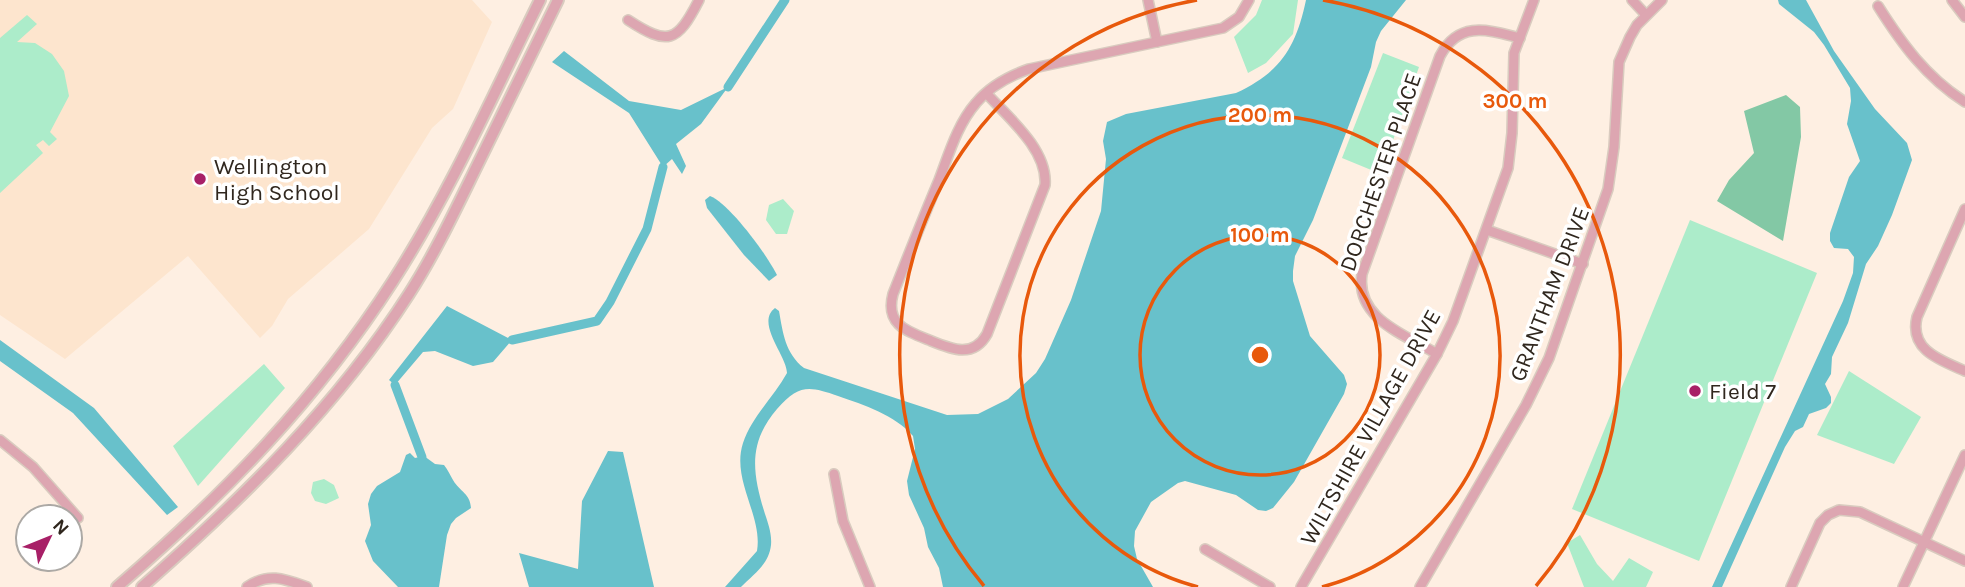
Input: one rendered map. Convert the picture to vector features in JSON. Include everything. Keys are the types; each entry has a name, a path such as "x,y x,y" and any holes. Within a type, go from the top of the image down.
{"street":[{"path":"117,587 240,475 338,360 414,246 540,0"},
{"path":"142,587 246,491 356,370 411,291 437,244 558,0"},
{"path":"628,20 652,35 672,36 685,26 699,0"},
{"path":"1149,0 1157,42"},
{"path":"986,93 1037,151 1044,165 1045,184 987,334 976,346 955,350 903,329 893,316 891,305 893,294 968,113 986,93 1003,80 1029,69 1229,25 1243,12 1249,0"},
{"name":"WILTSHIRE VILLAGE DRIVE","path":"1301,587 1437,354 1453,321 1508,168 1512,133 1513,64 1534,0"},
{"path":"1632,0 1647,15"},
{"name":"GRANTHAM DRIVE","path":"1420,587 1538,382 1608,189 1614,147 1619,62 1630,37 1662,0"},
{"path":"1952,0 1965,17"},
{"path":"1878,6 1912,56 1944,88 1965,102"},
{"name":"DORCHESTER PLACE","path":"1437,354 1371,312 1362,291 1364,269 1438,62 1446,47 1458,35 1474,30 1520,38"},
{"path":"472,137 487,145"},
{"path":"1965,209 1917,317 1915,328 1921,345 1929,354 1965,371"},
{"path":"1487,230 1583,264"},
{"path":"0,440 33,467 65,503"},
{"path":"1903,587 1965,455"},
{"path":"834,474 843,521 870,587"},
{"path":"1790,587 1820,523 1839,510 1860,512 1965,561"},
{"path":"1205,549 1270,587"},
{"path":"247,587 271,577 284,578 307,587"}],"shaded area":[{"name":"Wellington High School","path":"0,0 472,0 492,22 453,109 432,128 369,229 288,299 272,326 260,338 188,256 65,359 0,315"}],"green space":[{"path":"1262,0 1298,0 1293,34 1266,63 1248,73 1234,37 1256,15"},
{"path":"27,15 37,24 17,42 35,43 52,54 64,71 69,96 50,132 57,139 49,146 43,140 36,145 43,153 0,193 0,38"},
{"path":"1383,53 1419,67 1381,174 1342,158"},
{"path":"1786,95 1800,107 1801,137 1783,241 1717,201 1729,180 1754,153 1744,111"},
{"path":"783,199 794,211 787,234 776,234 766,220 769,205"},
{"name":"Field 7","path":"1690,220 1817,273 1699,561 1572,509"},
{"path":"264,364 285,388 198,486 173,446"},
{"path":"1849,371 1921,417 1894,464 1817,435"},
{"path":"324,479 334,485 339,498 326,504 315,501 311,493 313,482"},
{"path":"1580,535 1597,564 1613,581 1629,558 1653,572 1646,587 1584,587 1567,543"}],"water":[{"path":"1306,0 1406,0 1381,31 1376,42 1371,67 1313,220 1295,256 1293,281 1310,336 1344,375 1347,384 1344,394 1294,482 1273,508 1258,510 1236,495 1185,481 1178,483 1151,502 1135,531 1137,559 1153,587 943,587 939,568 928,547 924,528 909,495 907,481 915,449 913,436 888,416 868,407 828,393 805,389 792,395 777,409 761,434 757,446 755,471 771,537 770,552 760,568 741,587 725,587 757,551 756,525 744,484 740,457 752,424 787,373 768,322 775,308 779,311 789,349 804,368 947,415 978,414 1008,399 1036,373 1045,359 1071,300 1101,211 1106,159 1103,141 1107,122 1126,114 1236,93 1252,85 1275,67 1291,45"},
{"path":"1778,0 1806,0 1834,51 1875,109 1907,143 1912,160 1892,215 1878,246 1866,264 1848,323 1832,357 1831,374 1825,384 1831,403 1826,408 1809,414 1803,427 1795,431 1785,447 1722,587 1712,587 1843,301 1853,273 1854,257 1848,249 1834,248 1830,241 1830,233 1849,177 1860,161 1847,124 1850,88 1814,32 1779,4"},
{"path":"564,51 629,101 681,110 728,87 701,124 676,144 686,166 682,174 672,159 663,167 629,113 552,62"},
{"path":"710,196 737,219 777,275 769,281 744,255 707,208 705,200"},
{"path":"447,306 512,340 493,362 473,366 435,351 423,352 395,385 389,380"},
{"path":"0,340 94,408 178,507 167,515 73,413 0,361"},
{"path":"608,451 623,452 654,587 529,587 519,553 578,569 582,501"},
{"path":"410,453 415,458 424,456 435,464 444,465 470,503 471,508 451,524 439,587 398,587 373,561 365,541 371,525 368,504 371,494 377,486 400,472 406,455"}],"waterway":[{"path":"728,87 785,0"},
{"path":"512,340 597,321 610,302 647,229 663,167"},
{"path":"395,385 422,457"}],"place":[{"name":"Wellington High School","path":"200,179"},
{"name":"Field 7","path":"1695,391"}]}
